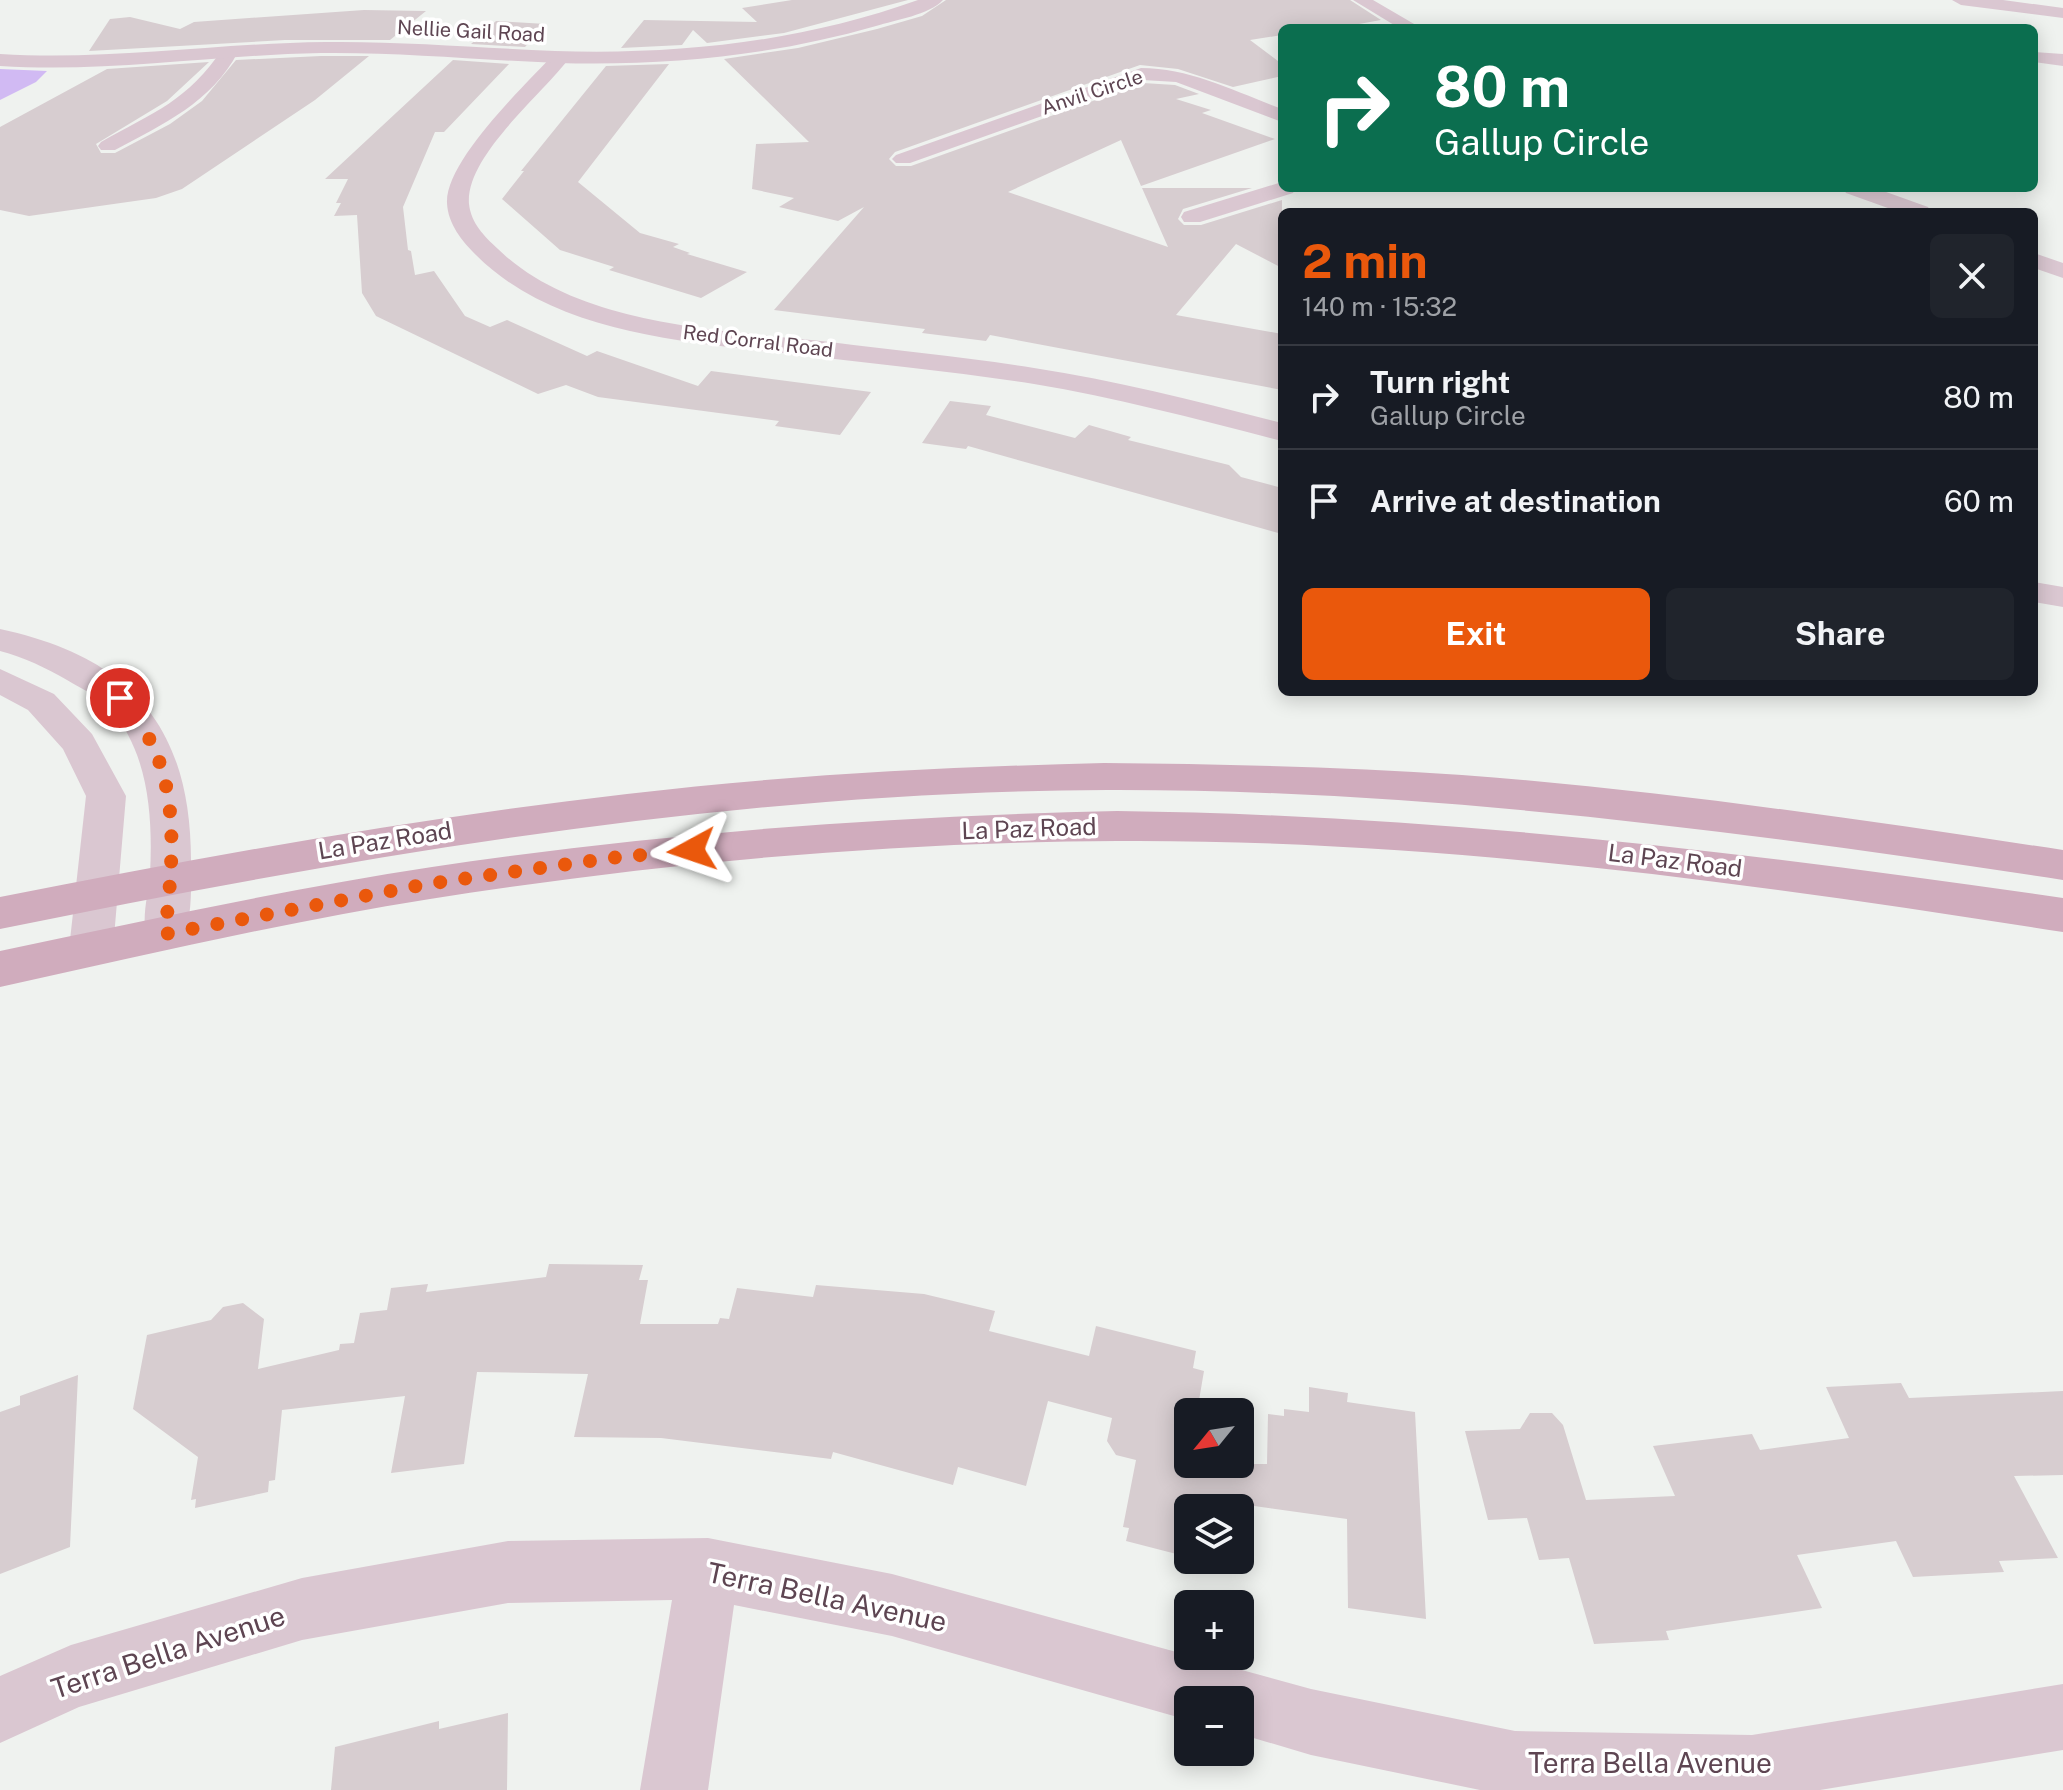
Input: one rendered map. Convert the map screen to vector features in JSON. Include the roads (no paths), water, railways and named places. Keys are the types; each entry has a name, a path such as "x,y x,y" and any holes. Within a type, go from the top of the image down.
{"main road":[{"name":"La Paz Road","path":"0,913 372,841 589,811 751,793 924,781 1106,777 1293,779 1428,786 1596,801 1797,825 2063,865"},
{"name":"La Paz Road","path":"0,969 427,884 611,858 774,843 963,831 1118,826 1430,836 1821,878 2063,915"}],"street":[{"name":"Nellie Gail Road","path":"0,60 63,64 350,47 561,57 682,53 791,40 873,22 934,0"},
{"path":"1361,0 1405,24"},
{"path":"1961,0 2063,13"},
{"path":"108,146 206,87 221,71 229,52"},
{"name":"Red Corral Road","path":"561,57 468,164 458,194 462,223 488,257 535,289 593,312 668,330 1033,376 1141,397 1278,431"},
{"path":"2038,57 2063,60"},
{"name":"Anvil Circle","path":"903,159 1141,74 1168,74 1183,78 1278,114"},
{"path":"1192,217 1278,190"},
{"path":"1865,192 1909,208"},
{"path":"2038,262 2063,271"},
{"path":"2038,593 2063,597"},
{"path":"0,640 71,668 120,698 147,735 163,777 171,828 171,878 165,934"},
{"path":"0,680 41,702 79,743 106,796 91,949"},
{"path":"674,1790 708,1569"},
{"name":"Terra Bella Avenue","path":"0,1710 71,1677 302,1609 508,1572 708,1569 892,1605 1182,1686"},
{"name":"Terra Bella Avenue","path":"1254,1706 1311,1722 1515,1764 1752,1768 2063,1717"}]}
